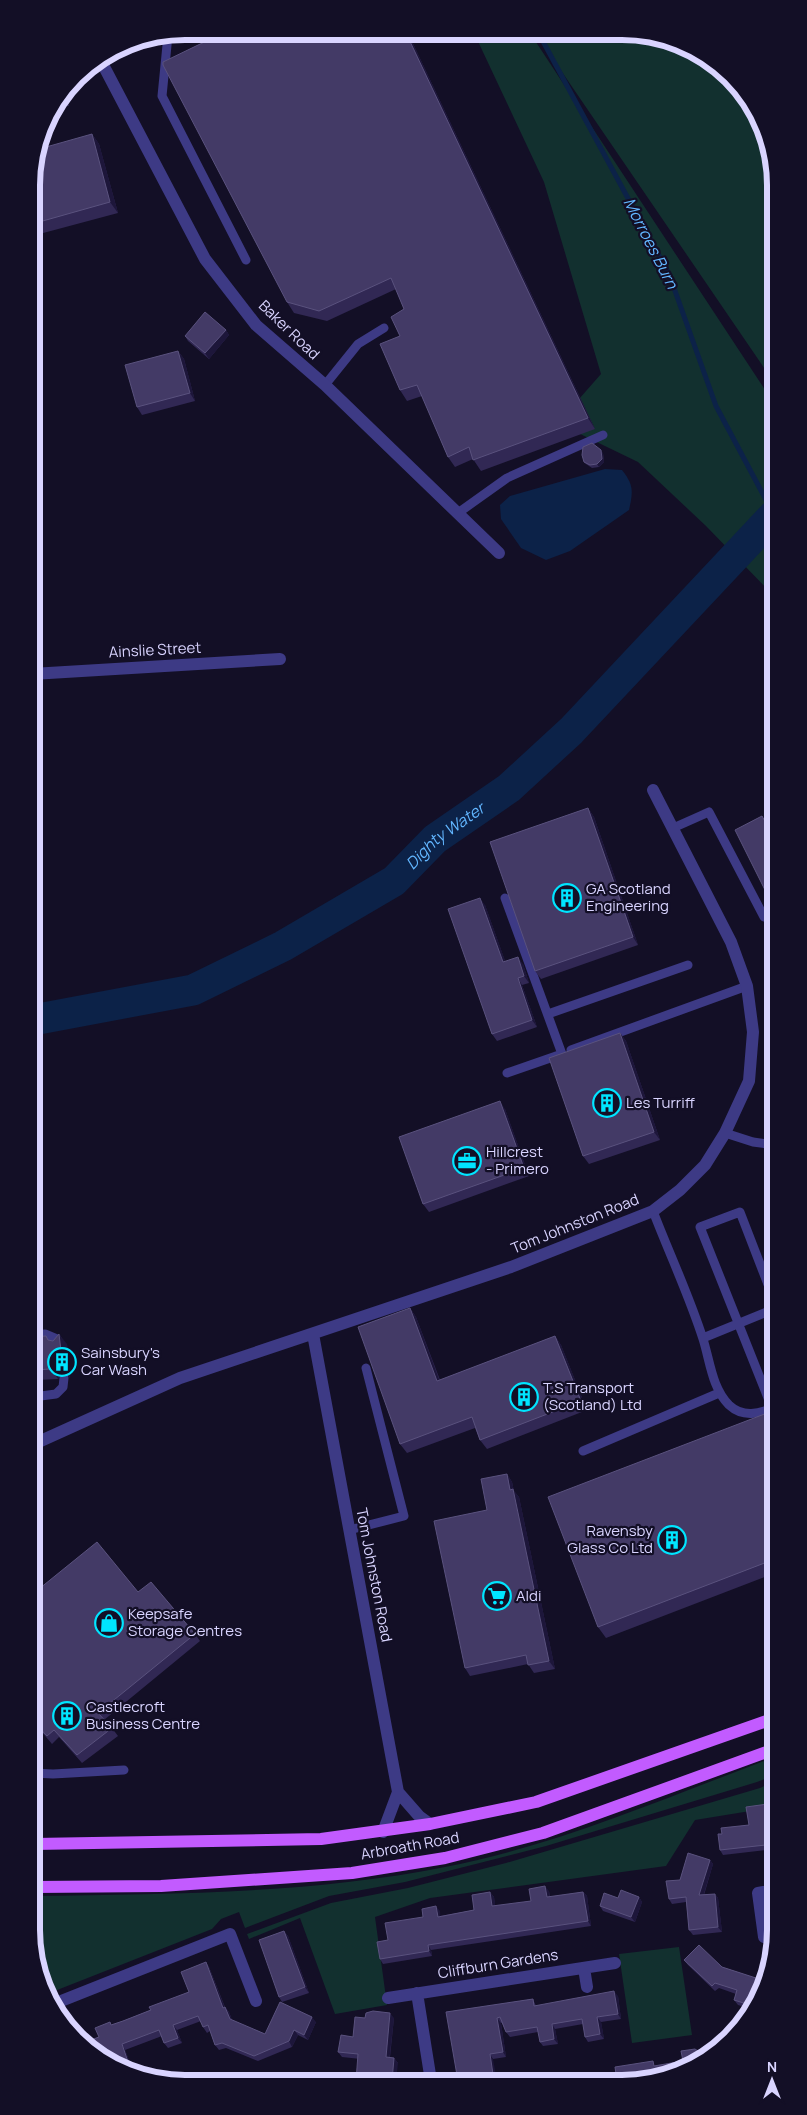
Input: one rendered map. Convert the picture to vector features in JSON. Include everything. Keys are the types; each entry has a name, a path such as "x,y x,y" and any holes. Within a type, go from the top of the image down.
{"main road":[{"name":"Arbroath Road","path":"40,1844 322,1839 383,1832 536,1802 767,1721"},
{"name":"Arbroath Road","path":"40,1887 162,1886 342,1873 445,1858 543,1833 767,1751"}],"street":[{"name":"Baker Road","path":"103,66 204,259 256,325 325,385 498,553"},
{"name":"Ainslie Street","path":"40,674 280,659"},
{"name":"Tom Johnston Road","path":"40,1441 180,1378 511,1267 653,1211 680,1190 705,1165 726,1133 748,1081 753,1032 747,986 731,942 653,790"},
{"name":"Tom Johnston Road","path":"312,1334 398,1792"},
{"path":"383,1832 398,1792 419,1816 430,1824"},
{"path":"764,1937 758,1893 767,1891"},
{"path":"59,2001 230,1934 256,2001"},
{"name":"Cliffburn Gardens","path":"388,1998 615,1963"},
{"path":"584,1968 587,1987"},
{"path":"417,1993 429,2075"}],"lane":[{"path":"167,41 162,96 246,260"},
{"path":"325,385 358,344 384,328"},
{"path":"458,513 507,478 603,435"},
{"path":"672,828 709,812 764,917"},
{"path":"505,898 562,1054"},
{"path":"548,1014 688,964"},
{"path":"507,1073 747,986"},
{"path":"726,1133 752,1142 767,1144"},
{"path":"653,1211 703,1338 719,1393 730,1406 741,1413 753,1414 767,1409"},
{"path":"767,1282 740,1212 700,1228 737,1324 767,1393"},
{"path":"703,1338 767,1312"},
{"path":"40,1334 45,1334 57,1339 58,1345"},
{"path":"349,1530 404,1516 366,1368"},
{"path":"40,1396 56,1394 64,1387 64,1378"},
{"path":"583,1451 719,1393"},
{"path":"40,1773 124,1770"}],"green space":[{"path":"477,40 535,40 767,393 767,589 706,526 638,462 576,432 550,432 601,374 544,182"},
{"path":"540,40 631,40 668,48 686,55 717,76 742,105 752,121 759,139 767,176 767,372"},
{"path":"767,1760 767,1778 757,1782 546,1846 405,1882 329,1896 245,1928 239,1912 221,1919 212,1929 54,1991 45,1967 41,1949 40,1896 240,1891 292,1888 394,1876 487,1858 571,1833"},
{"path":"767,1785 767,1808 695,1820 666,1866 430,1898 375,1917 387,2005 335,2014 300,1918 249,1939 247,1934 331,1903 408,1888 506,1863"},
{"path":"679,1947 692,2035 632,2043 619,1954"}],"water":[{"path":"605,469 622,470 629,480 632,493 629,510 570,551 546,560 521,548 501,519 500,505 510,496"}],"building":[{"path":"208,40 409,40 588,418 473,460 469,447 448,457 417,385 400,390 380,344 400,336 391,317 404,309 391,278 319,311 287,302 163,62"},
{"path":"92,134 110,202 40,222 40,176 45,147"},
{"path":"205,312 226,330 205,353 185,336"},
{"path":"178,351 190,393 137,407 125,365"},
{"path":"592,443 601,450 602,459 597,464 590,465 584,462 582,455 583,447"},
{"name":"GA Scotland Engineering","path":"588,808 633,937 535,971 490,842"},
{"path":"762,816 767,825 767,894 735,830"},
{"path":"480,898 503,962 518,957 524,976 518,978 532,1020 492,1034 448,909"},
{"name":"Les Turriff","path":"620,1033 654,1132 583,1156 549,1058"},
{"name":"Hillcrest - Primero","path":"500,1101 524,1168 423,1204 399,1137"},
{"path":"410,1308 437,1381 555,1336 581,1401 480,1440 472,1417 400,1444 358,1327"},
{"path":"59,1334 63,1368 60,1363 55,1362 51,1369 40,1370 40,1336 46,1336 48,1340 53,1341"},
{"name":"Ravensby Glass Co Ltd","path":"767,1413 767,1562 598,1627 548,1497"},
{"name":"Aldi","path":"507,1474 510,1490 513,1489 549,1661 528,1665 526,1655 465,1668 434,1521 487,1510 481,1479"},
{"name":"Keepsafe Storage Centres","path":"97,1542 138,1592 151,1582 195,1634 98,1713 112,1728 77,1755 54,1730 47,1736 40,1728 40,1588"},
{"path":"767,1804 767,1845 720,1850 718,1834 722,1834 721,1828 749,1825 746,1807"},
{"path":"688,1853 710,1860 699,1895 715,1894 718,1927 689,1930 686,1897 669,1899 666,1881 680,1880"},
{"path":"545,1886 547,1897 583,1892 588,1921 428,1945 429,1951 380,1959 377,1942 388,1940 385,1923 423,1917 422,1909 436,1906 438,1917 474,1910 472,1895 490,1892 492,1906 531,1901 529,1889"},
{"path":"621,1890 639,1897 631,1917 600,1906 604,1893 618,1898"},
{"path":"284,1931 305,1987 279,1997 259,1940"},
{"path":"699,1945 722,1967 758,1979 746,2004 734,2000 737,1990 715,1983 712,1986 684,1960"},
{"path":"206,1962 223,2008 225,2007 230,2019 265,2034 280,2002 312,2017 304,2035 294,2030 289,2041 254,2056 222,2043 215,2045 208,2025 203,2027 198,2016 173,2025 178,2038 164,2043 159,2030 122,2044 127,2062 91,2040 99,2037 95,2028 110,2022 111,2025 123,2021 151,2010 149,2007 189,1992 181,1972"},
{"path":"614,1991 618,2014 597,2017 600,2034 585,2037 582,2019 552,2024 554,2039 540,2042 537,2027 506,2032 500,2017 497,2018 503,2052 490,2054 493,2075 457,2075 446,2012 533,1999 534,2006"},
{"path":"373,2011 390,2013 386,2057 394,2058 393,2075 356,2075 358,2054 338,2052 341,2035 353,2037 355,2017 365,2018 366,2013"},
{"path":"695,2049 699,2052 694,2056 677,2064 659,2070 641,2074 616,2075 615,2067 653,2061 654,2066 683,2061 681,2051"}],"waterway":[{"name":"Morroes Burn","path":"542,40 669,274 716,406 767,502"},
{"name":"Dighty Water","path":"40,1019 193,990 283,946 394,881 435,839 509,788 571,731 767,522"}],"place":[{"name":"GA Scotland Engineering","path":"567,898"},
{"name":"Les Turriff","path":"607,1103"},
{"name":"Hillcrest - Primero","path":"467,1161"},
{"name":"Sainsbury's Car Wash","path":"62,1362"},
{"name":"T.S Transport (Scotland) Ltd","path":"524,1397"},
{"name":"Ravensby Glass Co Ltd","path":"672,1540"},
{"name":"Aldi","path":"497,1596"},
{"name":"Keepsafe Storage Centres","path":"109,1623"},
{"name":"Castlecroft Business Centre","path":"67,1716"}]}
